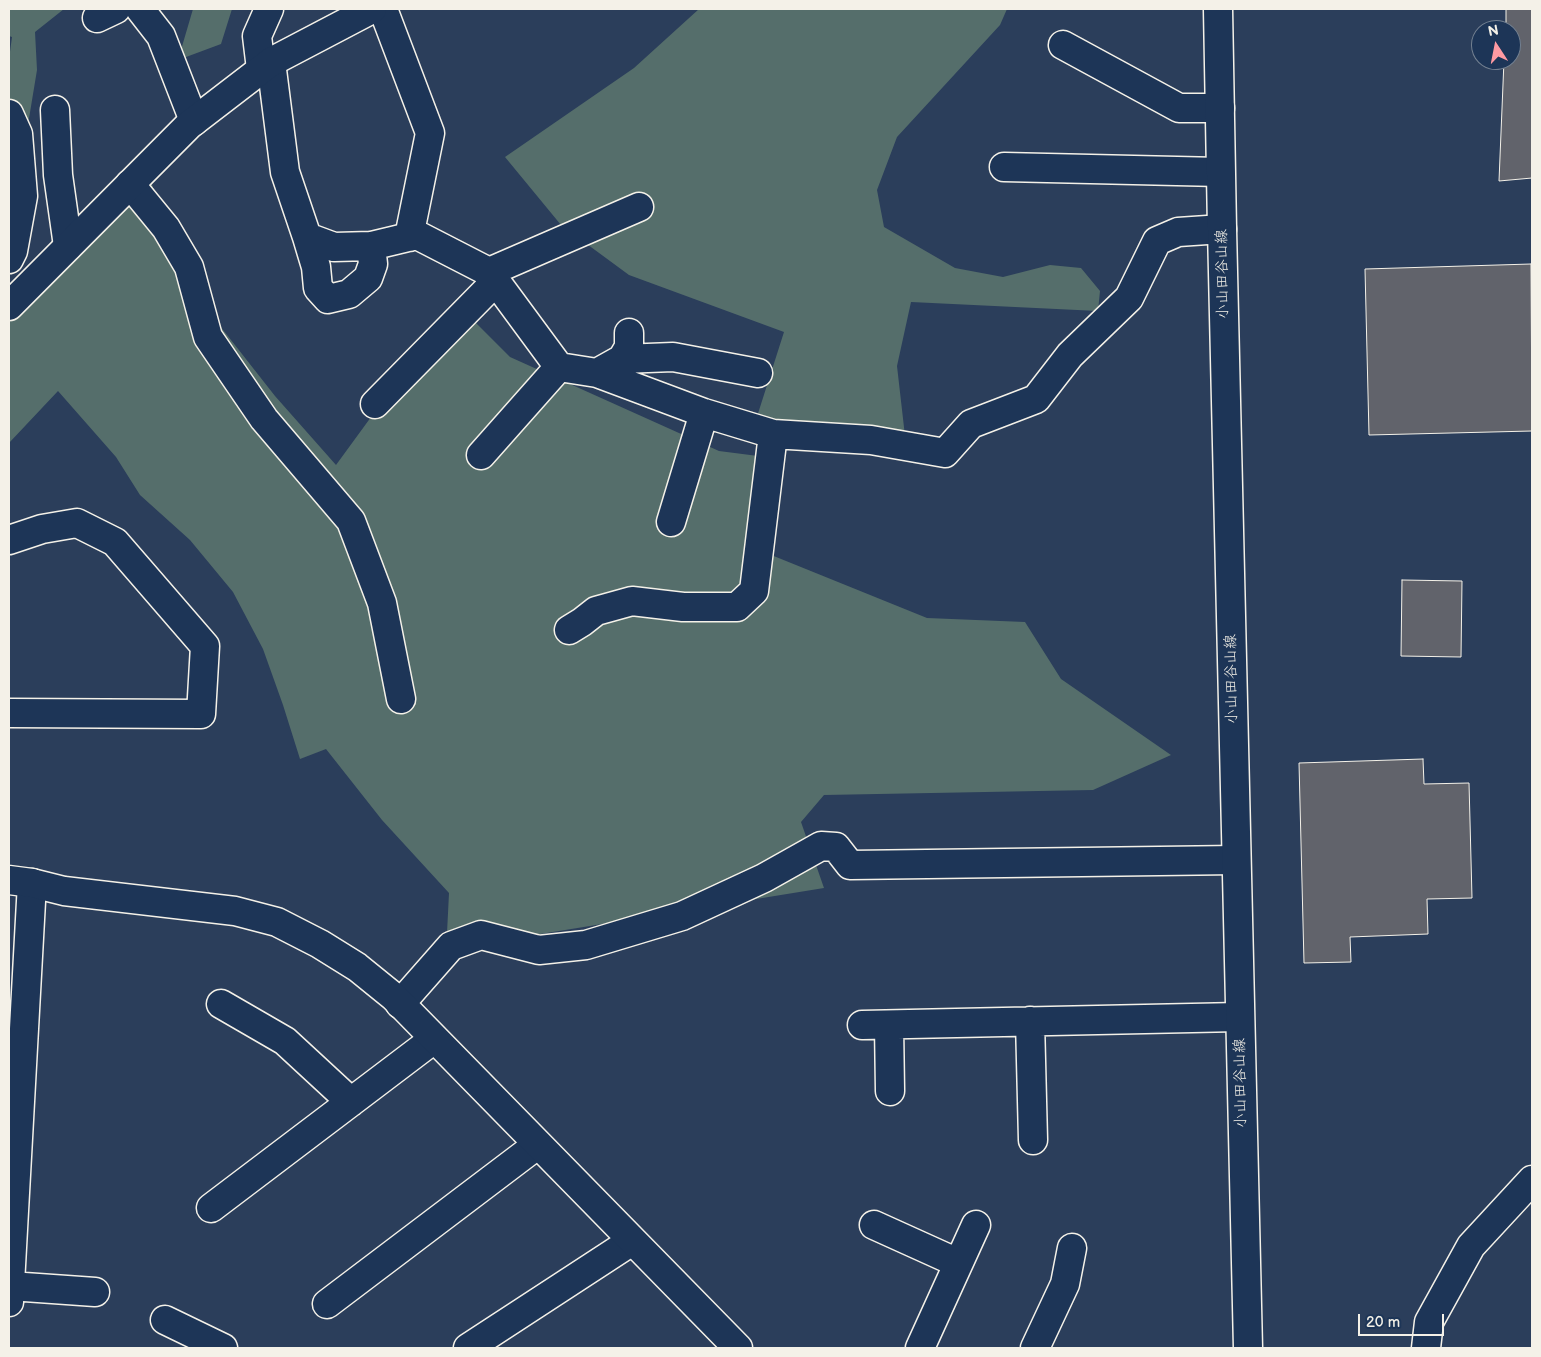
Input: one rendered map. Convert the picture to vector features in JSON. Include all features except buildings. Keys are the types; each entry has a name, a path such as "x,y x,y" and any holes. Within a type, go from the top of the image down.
{"street":[{"path":"140,9 161,36 194,121"},
{"path":"269,9 256,36 266,65 285,172 316,267 318,288 328,298 349,294 368,278 373,264 371,246"},
{"path":"9,306 194,121 266,65 372,9"},
{"path":"382,9 430,133 409,237"},
{"name":"小山田谷山線","path":"1218,9 1220,172 1248,1348"},
{"path":"1063,45 1179,108 1220,108"},
{"path":"56,110 58,175 68,246"},
{"path":"9,114 18,134 24,196 9,259"},
{"path":"1004,167 1220,172"},
{"path":"130,184 166,228 189,267 208,337 264,419 351,521 382,603 401,699"},
{"path":"375,404 492,277 639,207"},
{"path":"306,237 334,247 371,246 417,235 492,277 559,367 597,373 704,413 773,434 871,440 945,453 971,424 1036,399 1070,355 1129,298 1157,241 1178,232 1222,229"},
{"path":"597,373 625,346 672,358 758,373"},
{"path":"481,455 559,367"},
{"path":"671,522 704,413"},
{"path":"569,630 596,611 632,601 683,607 737,607 754,591 773,434"},
{"path":"9,540 42,529 77,523 115,542 204,646 201,714 9,713"},
{"path":"400,1004 451,946 481,936 539,950 586,945 682,916 764,878 821,846 836,847 850,865 1236,860"},
{"path":"95,1292 9,1294 20,882 64,891 235,911 277,922 320,944 357,967 400,1004 738,1348"},
{"path":"221,1004 285,1041 351,1102"},
{"path":"862,1025 1239,1017"},
{"path":"1030,1021 1033,1140"},
{"path":"889,1024 890,1090"},
{"path":"210,1208 434,1039"},
{"path":"326,1304 537,1145"},
{"path":"1426,1348 1429,1322 1471,1246 1532,1180"},
{"path":"874,1225 958,1263"},
{"path":"920,1348 976,1225"},
{"path":"468,1348 632,1241"},
{"path":"1035,1348 1065,1284 1072,1248"},
{"path":"165,1320 223,1348"}],"green space":[{"path":"9,9 64,9 35,32 37,70 17,191 9,106 9,59 12,37 9,36"},
{"path":"193,9 232,9 221,44 178,60"},
{"path":"699,9 1007,9 1000,25 897,137 877,190 884,227 955,268 1003,277 1050,265 1081,268 1100,291 1098,311 911,302 897,366 905,436 754,426 784,332 629,275 561,225 505,157 634,68"},
{"path":"148,175 198,298 275,396 336,465 455,302 510,357 719,451 758,456 749,546 927,618 1025,622 1061,679 1171,755 1093,790 824,795 801,822 824,888 485,943 447,933 449,893 382,820 326,749 300,759 263,649 233,592 190,540 140,495 116,457 58,391 9,443 9,315"}]}
